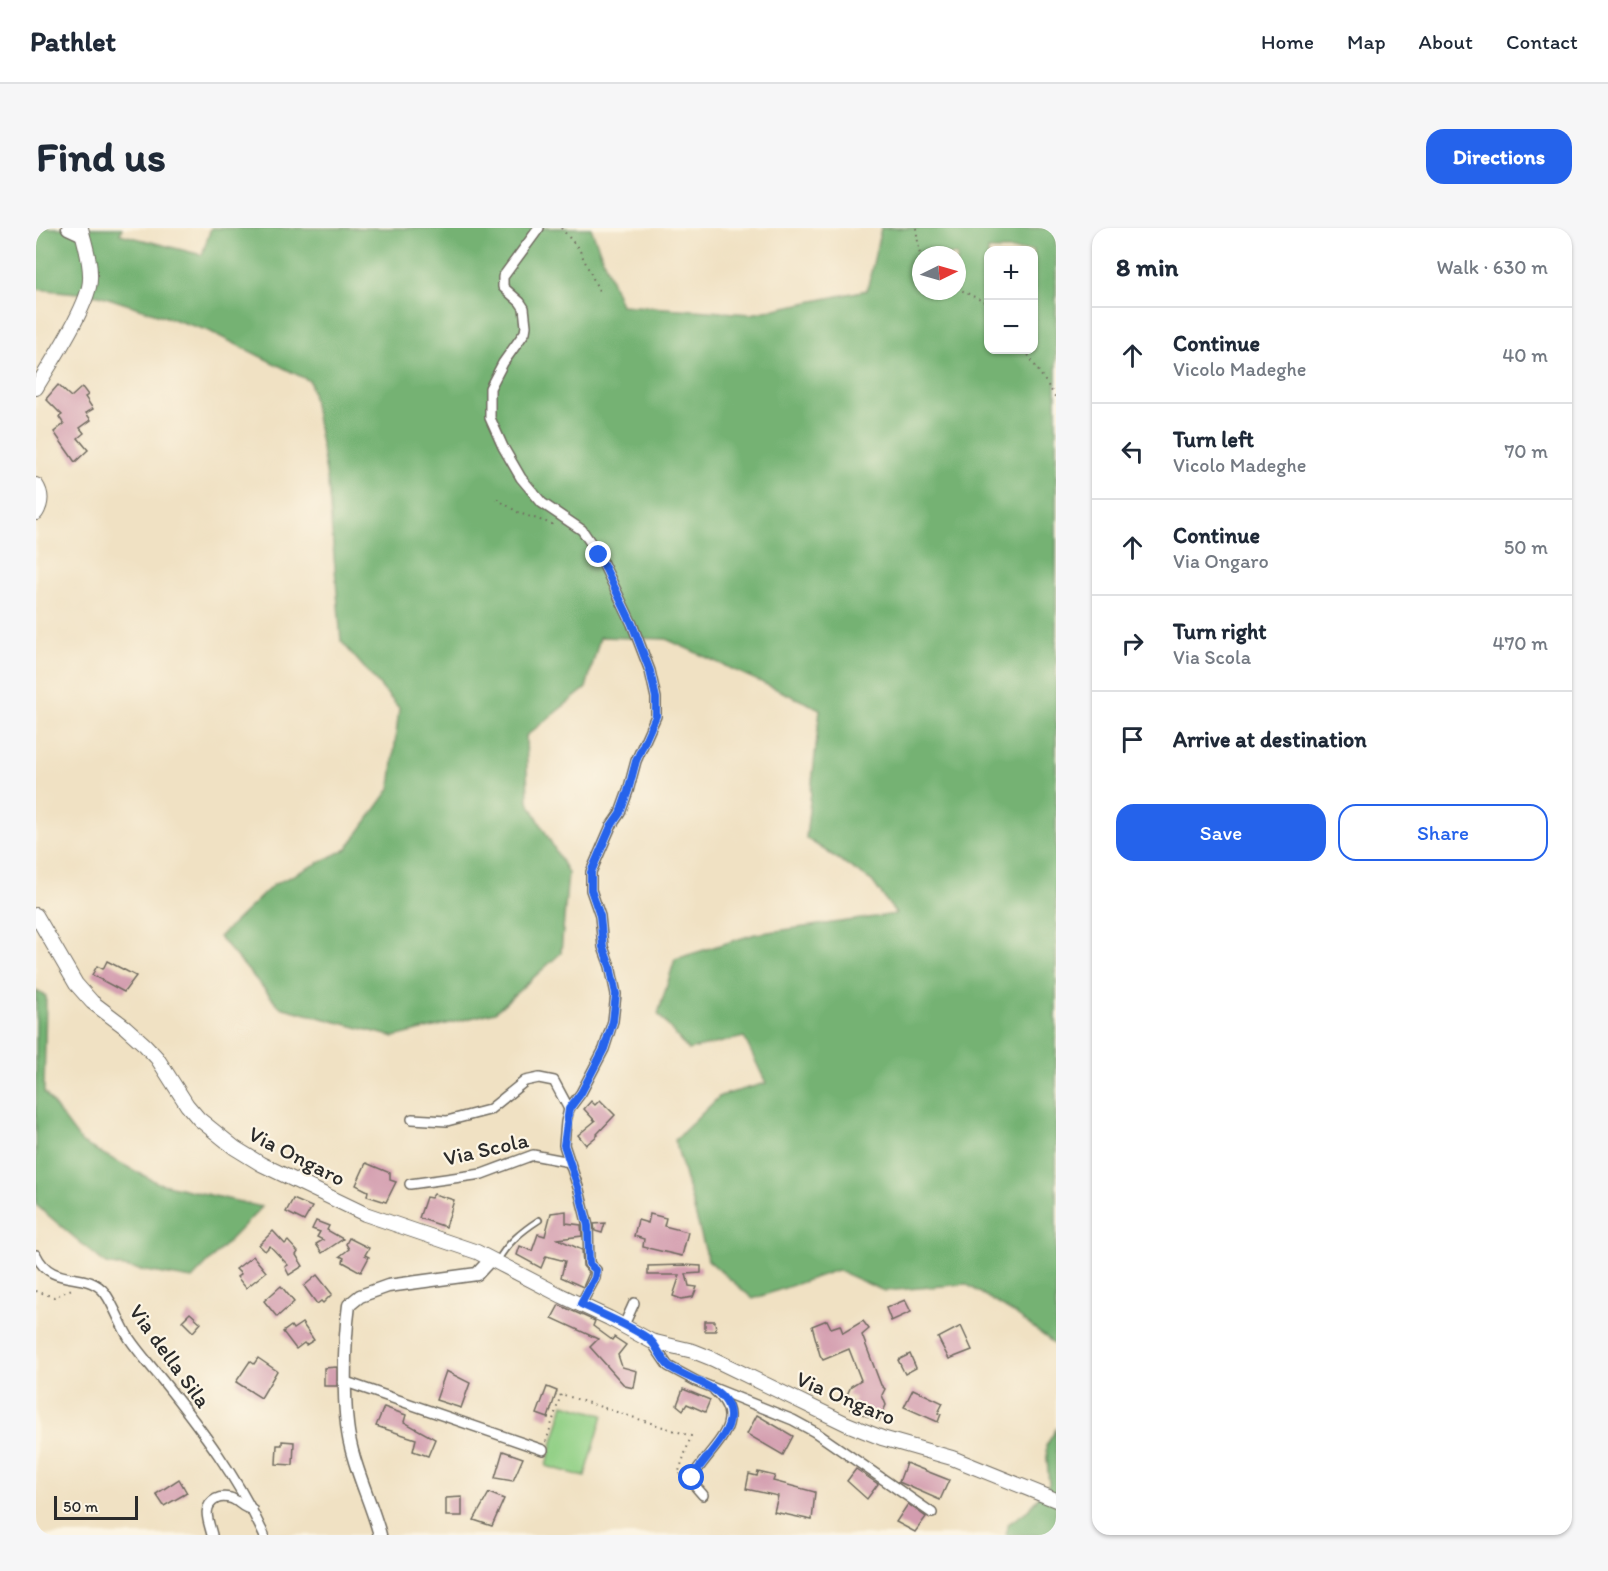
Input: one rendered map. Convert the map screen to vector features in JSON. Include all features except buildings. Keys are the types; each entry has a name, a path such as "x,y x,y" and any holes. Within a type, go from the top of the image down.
{"main road":[{"path":"36,388 88,292 89,262 82,231"},
{"path":"36,484 40,490 41,500 36,513"},
{"name":"Via Ongaro","path":"36,915 76,984 92,1002 145,1045 157,1058 187,1105 199,1119 228,1143 261,1164 365,1214 477,1252 624,1325 651,1341 693,1351 713,1359 856,1428 952,1458 1056,1500"}],"street":[{"path":"68,228 82,231"},
{"path":"539,228 503,277 503,286 524,308 526,326 525,332 503,363 490,388 490,418 521,478 542,503 582,530 599,555 632,624 650,671 656,698 656,716 636,761 620,813 611,826 591,872 591,890 600,916 603,947 616,994 613,1021 604,1049 581,1093 569,1109 564,1145 588,1226 589,1264 596,1270 595,1278 581,1304"},
{"path":"412,1119 447,1121 489,1110 525,1081 539,1078 554,1081 569,1109"},
{"name":"Via Scola","path":"410,1184 482,1174 533,1155 570,1162"},
{"path":"36,1255 48,1272 98,1286"},
{"path":"380,1535 350,1445 346,1382 346,1322 349,1305 360,1296 388,1286 477,1274 493,1261"},
{"name":"Via della Sila","path":"98,1286 105,1292 127,1336 209,1441 236,1480 264,1535"},
{"path":"624,1325 634,1303"},
{"path":"651,1341 668,1366 696,1381 793,1420 815,1432 932,1513"},
{"path":"346,1382 543,1450"},
{"path":"703,1495 692,1478 728,1429 731,1414 724,1399 711,1387"},
{"path":"212,1535 207,1512 208,1506 215,1500 230,1498 247,1509 252,1509"}],"lane":[{"path":"493,1261 519,1234 539,1220"}],"path":[{"path":"561,228 579,249 600,293"},
{"path":"916,228 919,246"},
{"path":"966,293 984,302"},
{"path":"1028,354 1056,398"},
{"path":"497,499 519,513 562,527"},
{"path":"36,1291 54,1297 79,1287 98,1286"},
{"path":"543,1450 561,1394 691,1436 678,1474 692,1478"}],"green space":[{"path":"36,228 122,228 120,234 202,255 211,228 591,228 621,305 751,314 867,290 881,228 1056,228 1056,1345 1015,1314 966,1284 884,1291 837,1270 753,1299 708,1260 675,1140 720,1096 766,1083 744,1037 688,1050 658,1014 675,959 755,934 896,914 872,881 806,838 820,709 666,639 600,637 586,688 526,736 528,801 568,873 561,953 495,1012 394,1037 280,1007 219,937 273,885 347,849 390,789 399,708 341,641 328,484 310,381 209,331 99,295 36,289"},
{"path":"36,991 46,996 44,1092 82,1143 158,1183 262,1207 192,1279 106,1264 36,1205"},
{"path":"564,1404 603,1415 585,1477 546,1466"},
{"path":"1056,1429 1056,1535 1006,1535 1007,1525 1028,1510 1049,1484 1046,1446"}],"route":[{"path":"599,555 620,596 650,671 656,698 656,716 643,742 620,813 611,826 591,872 591,890 600,916 603,947 616,994 613,1021 604,1049 581,1093 569,1109 564,1145 588,1226 589,1264 596,1270 595,1278 581,1304 651,1341 668,1366 711,1387 724,1399 731,1414 728,1429 692,1478"}]}
